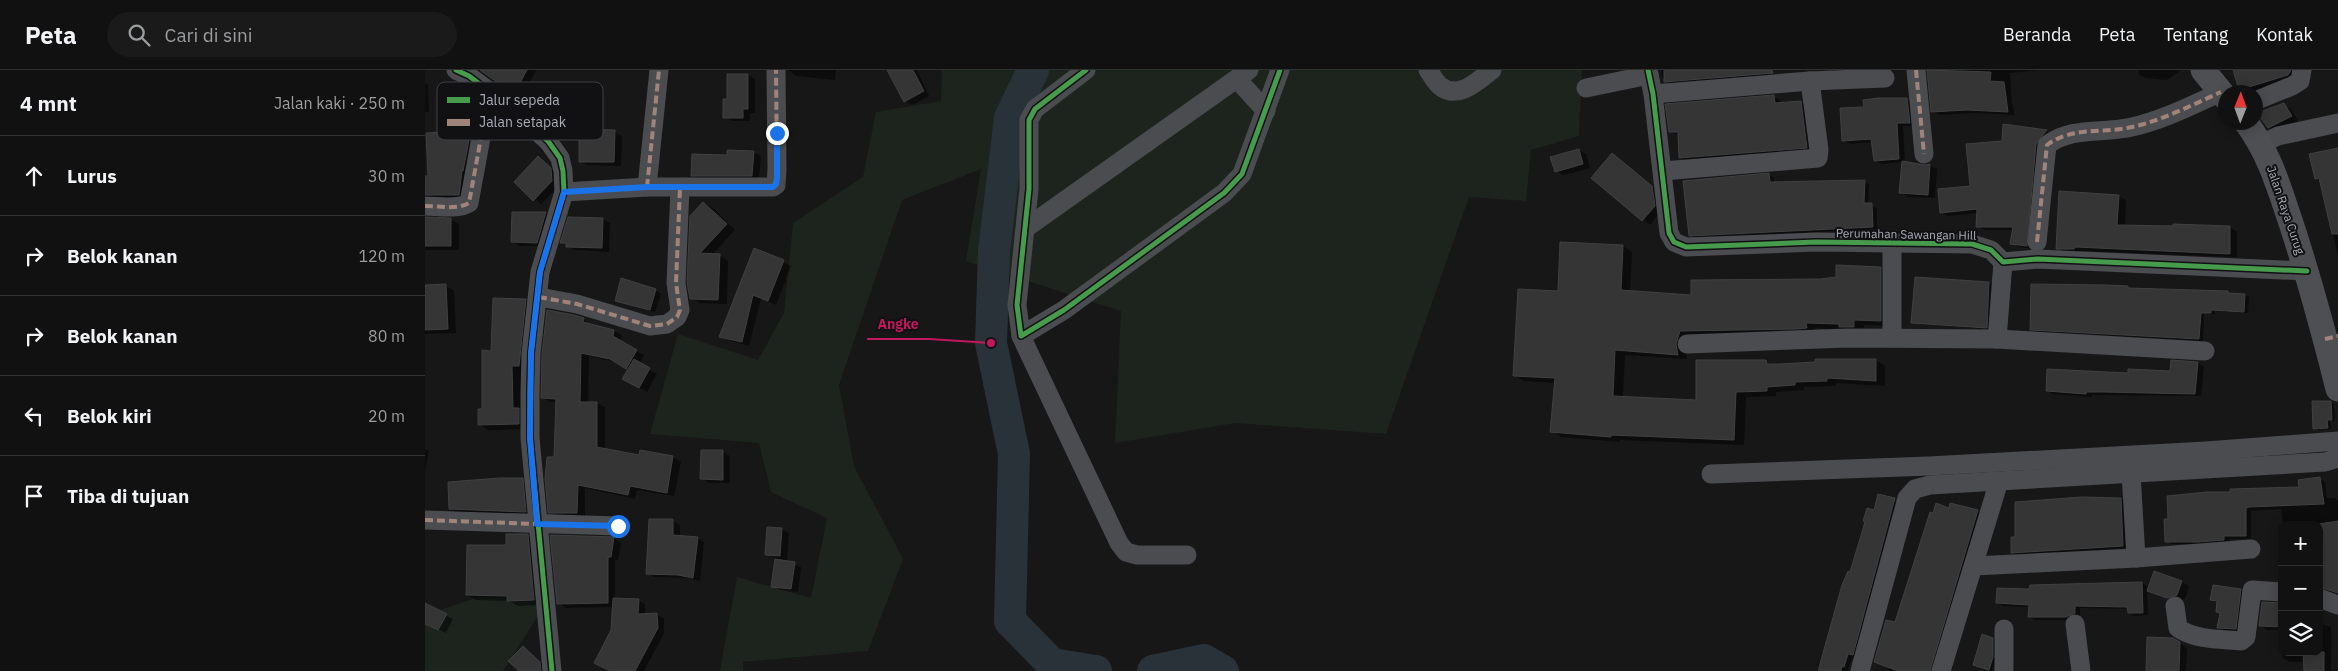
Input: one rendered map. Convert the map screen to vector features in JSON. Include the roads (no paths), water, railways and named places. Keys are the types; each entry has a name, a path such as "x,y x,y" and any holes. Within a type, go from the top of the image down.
{"main road":[{"path":"2203,70 2218,89"},
{"name":"Jalan Raya Curug","path":"2251,130 2261,144 2274,173 2307,271 2332,337 2338,389"}],"street":[{"path":"456,70 469,76 476,82"},
{"path":"647,187 659,70"},
{"path":"564,192 647,187 769,188 776,184 776,70"},
{"path":"1086,70 1035,109 1029,120 1029,189 1017,305 1021,336 1119,543 1126,552 1137,555 1187,555"},
{"path":"1021,336 1064,310 1224,193 1242,174 1280,70"},
{"path":"1428,70 1441,87 1453,91 1465,90 1492,70"},
{"path":"1916,70 1924,154"},
{"path":"2263,98 2292,86 2300,80 2302,70"},
{"path":"1586,88 1649,72"},
{"name":"Perumahan Sawangan Hill","path":"1649,72 1663,171 1669,233 1674,242 1686,248 1816,242 1972,244 1991,250 2003,262"},
{"path":"1026,228 1243,74 1266,111"},
{"path":"1653,94 1810,81 1885,78"},
{"path":"1663,171 1818,158 1819,150 1810,81"},
{"path":"2037,242 2047,145 2057,138 2069,134 2131,127 2218,97"},
{"path":"2261,144 2278,136 2338,123"},
{"path":"425,206 455,207 464,206 469,203 472,196 481,140"},
{"path":"547,140 559,158 564,192 540,272 539,296 531,353 530,438 552,671"},
{"path":"539,296 577,304 650,326 667,324 672,321 680,310 676,283 680,188"},
{"path":"1892,244 1892,338"},
{"path":"1997,339 2003,262 2038,259 2307,271"},
{"path":"1687,344 1892,338 1997,339 2205,351"},
{"path":"1711,474 1929,466 2206,451 2338,440"},
{"path":"1860,671 1907,498 1915,489 1930,485 2325,462 2338,458"},
{"path":"2131,473 2136,558"},
{"path":"1941,671 1999,481"},
{"path":"425,520 618,526"},
{"path":"1973,566 2136,558 2251,549"},
{"path":"2175,606 2178,628 2183,632 2198,637 2241,641 2246,637 2252,590 2278,592"},
{"path":"2323,599 2338,605"},
{"path":"2075,624 2081,671"},
{"path":"2004,629 2004,671"}],"waterway":[{"path":"1033,70 1010,118 994,251 991,343 1014,454 1010,621 1052,664 1096,671"},
{"path":"1153,671 1204,660 1223,671"}],"place":[{"name":"Angke","path":"991,343"}]}
